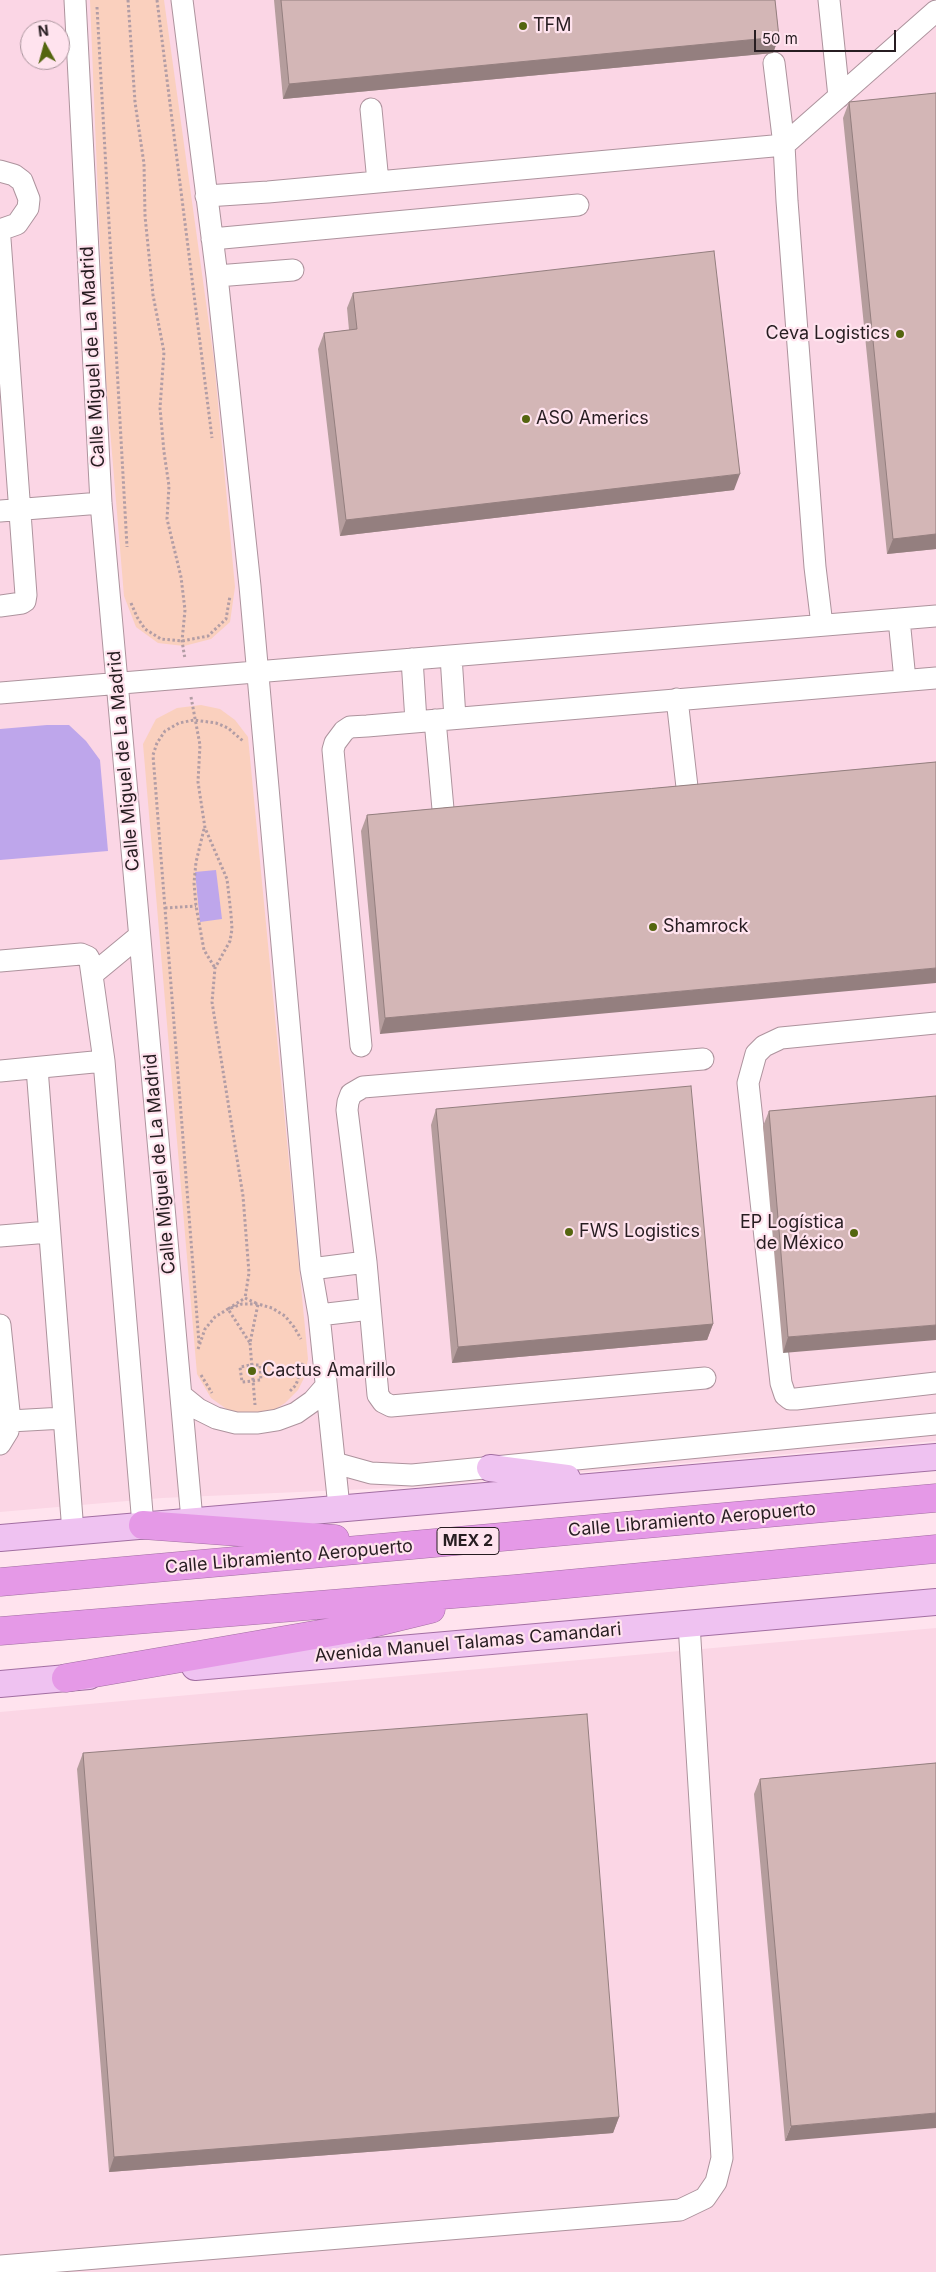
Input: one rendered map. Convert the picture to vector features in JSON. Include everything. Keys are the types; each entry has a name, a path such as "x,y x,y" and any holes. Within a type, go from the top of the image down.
{"highway":[{"name":"Calle Libramiento Aeropuerto","path":"0,1582 936,1498"},
{"path":"143,1525 419,1545"},
{"path":"0,1631 515,1589 936,1549"},
{"path":"66,1678 349,1629 515,1589"}],"main road":[{"path":"0,1538 339,1507 635,1484 936,1457"},
{"path":"490,1468 562,1478 635,1484"},
{"name":"Avenida Manuel Talamas Camandari","path":"0,1684 936,1602"}],"street":[{"name":"Calle Miguel de La Madrid","path":"75,0 100,503 192,1520"},
{"path":"182,0 217,276 259,672 311,1269 318,1315 339,1507"},
{"path":"829,0 839,97"},
{"path":"206,196 784,144 936,11"},
{"path":"774,64 784,144 815,567 822,625"},
{"path":"371,109 378,182"},
{"path":"0,171 14,175 22,181 29,198 28,208 17,224 0,230"},
{"path":"212,239 578,205"},
{"path":"0,239 10,510 26,600 22,604 0,606"},
{"path":"217,276 294,270"},
{"path":"10,510 100,503"},
{"path":"0,693 936,616"},
{"path":"899,619 905,680"},
{"path":"436,720 451,656"},
{"path":"412,659 436,720 443,809"},
{"path":"361,1046 333,750 339,736 350,728 936,678"},
{"path":"677,699 687,787"},
{"path":"93,974 139,936"},
{"path":"0,961 81,954 88,957 93,974 104,1061 143,1525"},
{"path":"936,1023 781,1038 764,1046 756,1054 748,1083 781,1383 786,1396 790,1399 796,1399 936,1383"},
{"path":"702,1059 373,1086 357,1090 352,1094 347,1110 366,1262 378,1395 383,1402 391,1406 705,1378"},
{"path":"0,1071 104,1061"},
{"path":"37,1068 73,1532"},
{"path":"0,1236 49,1232"},
{"path":"311,1269 366,1262"},
{"path":"318,1315 370,1309"},
{"path":"0,1325 10,1420 8,1431 0,1444"},
{"path":"182,1396 216,1418 236,1423 258,1423 277,1420 296,1413 313,1401 326,1386"},
{"path":"10,1420 64,1418"},
{"path":"334,1463 371,1473 412,1475 936,1424"},
{"path":"0,2266 680,2210 705,2198 716,2182 722,2158 689,1624"}],"path":[{"path":"97,0 127,549"},
{"path":"128,0 135,102 144,164 145,216 152,285 164,352 160,408 164,452 170,486 168,519 181,577 185,610 182,641 189,677 194,720 200,745 198,782 205,828 227,879 232,914 230,941 215,968 212,1002 243,1196 249,1273 245,1298 210,1323 199,1343"},
{"path":"157,0 212,441"},
{"path":"130,598 137,617 145,629 160,639 182,641 208,636 226,619 231,588"},
{"path":"198,1351 199,1343 153,756 157,742 164,732 179,723 194,720 216,723 228,728 242,738 245,744"},
{"path":"205,828 196,862 194,882 196,906 204,950 215,968"},
{"path":"166,908 196,906"},
{"path":"245,1298 272,1308 285,1316 301,1340"},
{"path":"228,1309 242,1304 258,1304"},
{"path":"248,1408 256,1408 252,1381 250,1343 258,1304"},
{"path":"228,1309 250,1343"},
{"path":"300,1330 302,1349"},
{"path":"285,1396 299,1378 304,1355"},
{"path":"251,1365 260,1365 262,1380 242,1382 240,1367 251,1365"},
{"path":"199,1368 201,1377 210,1391 217,1397"}],"shaded area":[{"path":"0,0 936,0 936,1441 413,1487 162,1498 0,1512"},
{"path":"90,0 164,0 214,360 235,587 230,622 211,639 184,646 158,643 136,627 124,596 105,370"},
{"path":"201,705 220,709 235,720 248,737 308,1359 304,1378 298,1390 285,1403 274,1410 245,1415 228,1410 211,1398 197,1374 143,744 156,719 177,708"},
{"path":"69,725 86,741 100,760 108,851 0,860 0,729"},
{"path":"216,870 222,919 200,922 195,872"},
{"path":"936,1628 936,2272 0,2272 0,1712"}],"building":[{"name":"TFM","path":"281,0 775,0 779,37 289,84"},
{"name":"Ceva Logistics","path":"936,93 936,534 893,539 849,102"},
{"name":"ASO Americs","path":"714,251 740,474 346,520 324,333 357,329 353,293"},
{"name":"Shamrock","path":"936,762 936,968 385,1018 367,815"},
{"name":"FWS Logistics","path":"691,1086 713,1324 458,1347 436,1109"},
{"name":"EP Logística de México","path":"936,1096 936,1325 788,1337 769,1111"},
{"path":"587,1714 619,2117 114,2157 83,1753"},
{"path":"936,1763 936,2113 791,2126 760,1779"}],"place":[{"name":"TFM","path":"523,26"},
{"name":"Ceva Logistics","path":"900,334"},
{"name":"ASO Americs","path":"526,419"},
{"name":"Shamrock","path":"653,927"},
{"name":"FWS Logistics","path":"569,1232"},
{"name":"EP Logística de México","path":"854,1233"},
{"name":"Cactus Amarillo","path":"252,1371"}]}
